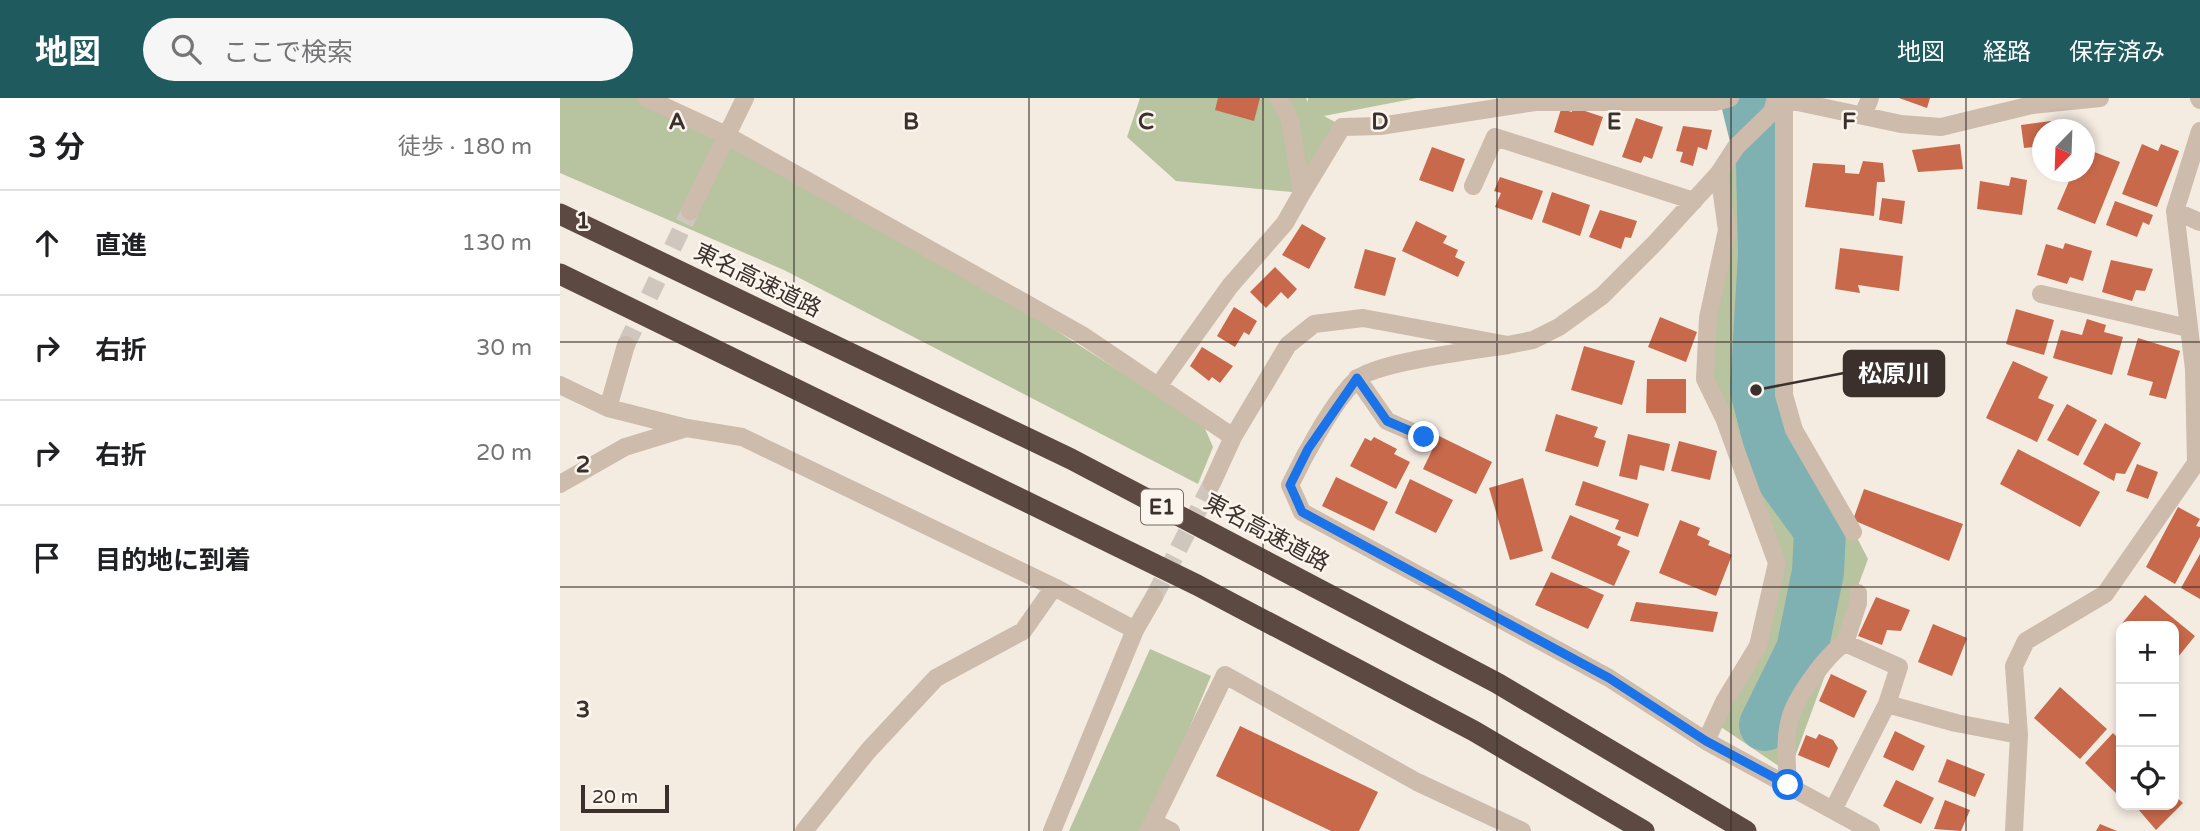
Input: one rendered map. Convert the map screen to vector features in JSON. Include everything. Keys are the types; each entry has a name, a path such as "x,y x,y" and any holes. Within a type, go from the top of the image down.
{"highway":[{"name":"東名高速道路","path":"560,214 1071,459 1497,683 1746,831"},
{"name":"E1","path":"560,274 1197,585 1474,731 1644,831"}],"street":[{"path":"646,98 726,135 1037,309 1159,385 1233,437"},
{"path":"690,211 745,98"},
{"path":"1279,98 1290,120 1303,193"},
{"path":"1871,831 1706,741 1609,678 1302,512 1290,485 1308,449 1357,378 1387,366 1533,340 1559,327 1602,296 1720,173 1736,147 1778,102 1867,106 1901,124 1941,127 2031,101 2100,98"},
{"path":"1159,385 1230,286 1285,223 1342,127 1380,126 1535,102 1723,100"},
{"path":"1778,102 1784,395 1794,430 1853,532"},
{"path":"2014,831 2019,735 2014,666 2026,641 2105,594 2198,464 2194,369 2175,211 2200,131"},
{"path":"1473,187 1494,137 1694,201"},
{"path":"1706,741 1724,702 1758,646 1777,563 1724,418 1706,379 1708,318 1727,230 1720,173"},
{"path":"2175,211 2200,222"},
{"path":"2041,294 2188,328"},
{"path":"1212,483 1233,437 1288,345 1314,324 1363,318 1508,345"},
{"path":"608,408 626,345"},
{"path":"1357,378 1387,421 1424,437"},
{"path":"560,385 608,408 687,428 742,437 1054,587 1135,630"},
{"path":"560,484 625,447 687,428"},
{"path":"804,831 868,751 936,678 1023,631 1054,587"},
{"path":"1788,785 1787,742 1790,716 1832,652 1845,643 1858,603 1858,593"},
{"path":"1052,831 1135,630 1154,597"},
{"path":"1833,810 1886,704 1899,667 1845,643"},
{"path":"1171,831 1151,827 1225,674 1417,782 1522,831"},
{"path":"1886,704 1956,723 2019,735"}],"green space":[{"path":"560,98 646,98 942,258 1203,424 1213,447 1198,484 784,270 560,173"},
{"path":"1140,98 1306,98 1308,102 1308,98 1417,98 1324,116 1335,122 1302,193 1176,181 1127,137"},
{"path":"1779,125 1778,385 1868,559 1789,773 1721,727 1780,562 1706,372 1730,197 1722,169"},
{"path":"1150,649 1211,676 1161,796 1142,831 1069,831"}],"building":[{"path":"1218,98 1260,98 1254,121 1215,110"},
{"path":"1899,98 1930,98 1927,108"},
{"path":"1573,107 1603,117 1593,146 1554,132 1561,109 1572,112"},
{"path":"1636,118 1663,127 1652,159 1644,156 1641,163 1622,157"},
{"path":"2032,124 2032,147 2024,148 2021,125"},
{"path":"1683,126 1712,130 1707,150 1698,147 1693,166 1680,162 1683,152 1676,151"},
{"path":"1960,144 1963,169 1918,172 1912,150"},
{"path":"2142,144 2158,151 2161,144 2179,151 2157,207 2122,194"},
{"path":"1432,147 1465,159 1453,192 1419,180"},
{"path":"2095,152 2120,162 2095,224 2057,209 2069,182 2095,182"},
{"path":"1863,161 1883,163 1885,182 1877,182 1874,216 1805,207 1813,163 1845,165 1845,173 1859,174"},
{"path":"1500,177 1543,191 1532,220 1495,207 1501,193 1494,191"},
{"path":"2011,177 2027,180 2022,215 1977,209 1980,181 2009,186"},
{"path":"1552,192 1590,205 1580,236 1542,222"},
{"path":"1882,198 1905,201 1902,224 1879,220"},
{"path":"2115,201 2153,215 2149,225 2143,222 2137,237 2106,225"},
{"path":"1600,210 1637,221 1631,238 1625,237 1621,249 1589,237"},
{"path":"1416,221 1447,236 1443,243 1458,250 1455,257 1465,262 1458,277 1402,251"},
{"path":"1302,224 1326,238 1309,269 1282,255"},
{"path":"2065,243 2092,251 2083,281 2070,277 2067,284 2037,275 2046,244 2063,249"},
{"path":"1840,248 1903,256 1899,291 1858,285 1860,293 1835,289"},
{"path":"1365,249 1396,258 1385,296 1354,288"},
{"path":"2111,260 2153,269 2145,291 2136,290 2132,301 2102,292"},
{"path":"1275,267 1297,289 1288,299 1281,292 1266,308 1250,292"},
{"path":"1234,307 1257,321 1249,335 1244,332 1235,347 1217,336"},
{"path":"2016,309 2054,320 2044,355 2006,344"},
{"path":"1660,317 1697,332 1686,362 1648,347"},
{"path":"2087,319 2106,325 2104,332 2123,337 2112,375 2053,358 2061,330 2082,335"},
{"path":"2138,338 2180,351 2166,399 2149,395 2153,382 2127,375"},
{"path":"1584,346 1635,361 1622,405 1571,390"},
{"path":"1202,347 1233,366 1220,383 1212,377 1209,381 1190,366"},
{"path":"2013,361 2048,377 2038,398 2054,405 2037,442 1986,418"},
{"path":"1647,379 1686,379 1686,413 1646,413"},
{"path":"2067,404 2097,420 2078,456 2047,440"},
{"path":"1556,414 1598,427 1594,437 1606,441 1598,467 1545,451"},
{"path":"2105,423 2141,443 2125,474 2116,473 2114,481 2083,464"},
{"path":"1628,434 1670,444 1664,471 1640,465 1637,480 1619,476"},
{"path":"1439,436 1492,462 1476,494 1423,469"},
{"path":"1374,437 1397,449 1394,454 1410,462 1396,489 1350,466 1365,438 1371,441"},
{"path":"1679,441 1717,451 1710,480 1671,471"},
{"path":"2018,449 2100,492 2080,527 2000,484"},
{"path":"2137,464 2158,472 2148,499 2126,491"},
{"path":"1336,477 1388,502 1374,531 1322,506"},
{"path":"1523,478 1543,551 1510,560 1489,488"},
{"path":"1410,479 1453,500 1436,533 1395,513"},
{"path":"1583,481 1649,504 1638,537 1615,529 1619,520 1575,505"},
{"path":"1864,489 1963,524 1949,561 1853,520"},
{"path":"2178,507 2200,519 2196,526 2200,527 2200,537 2175,584 2146,567"},
{"path":"1570,515 1621,537 1617,545 1630,551 1614,586 1551,558"},
{"path":"1680,520 1700,528 1697,535 1710,541 1708,545 1732,555 1716,596 1659,573"},
{"path":"2200,554 2200,599 2181,588"},
{"path":"1551,572 1604,595 1588,629 1535,605"},
{"path":"2145,595 2177,621 2124,621"},
{"path":"1876,597 1910,610 1901,631 1887,630 1882,645 1858,636"},
{"path":"1636,602 1718,612 1713,632 1630,621"},
{"path":"2179,623 2195,636 2179,656"},
{"path":"1933,624 1967,638 1952,676 1918,662"},
{"path":"1831,674 1867,691 1854,718 1819,701"},
{"path":"2060,687 2107,729 2080,759 2034,718"},
{"path":"1240,726 1378,792 1359,831 1331,831 1216,776"},
{"path":"1895,731 1925,746 1913,771 1883,757"},
{"path":"2113,733 2116,736 2116,793 2085,763"},
{"path":"1819,734 1833,740 1838,748 1829,768 1798,755 1806,735 1816,739"},
{"path":"1947,759 1985,774 1975,797 1938,782"},
{"path":"1896,780 1934,798 1921,824 1883,806"},
{"path":"1945,800 1970,810 1961,831 1934,829"},
{"path":"2139,810 2176,810 2156,830"},
{"path":"2100,824 2117,831 2096,831"}],"waterway":[{"path":"1746,98 1762,163 1764,255 1756,390 1777,471 1820,530 1818,572 1802,650 1765,725"}],"tunnel":[{"path":"626,345 690,211"},
{"path":"1154,597 1212,483"}],"place":[{"name":"松原川","path":"1756,390"}],"route":[{"path":"1424,437 1387,421 1357,378 1308,449 1290,485 1302,512 1609,678 1706,741 1788,785"}]}
